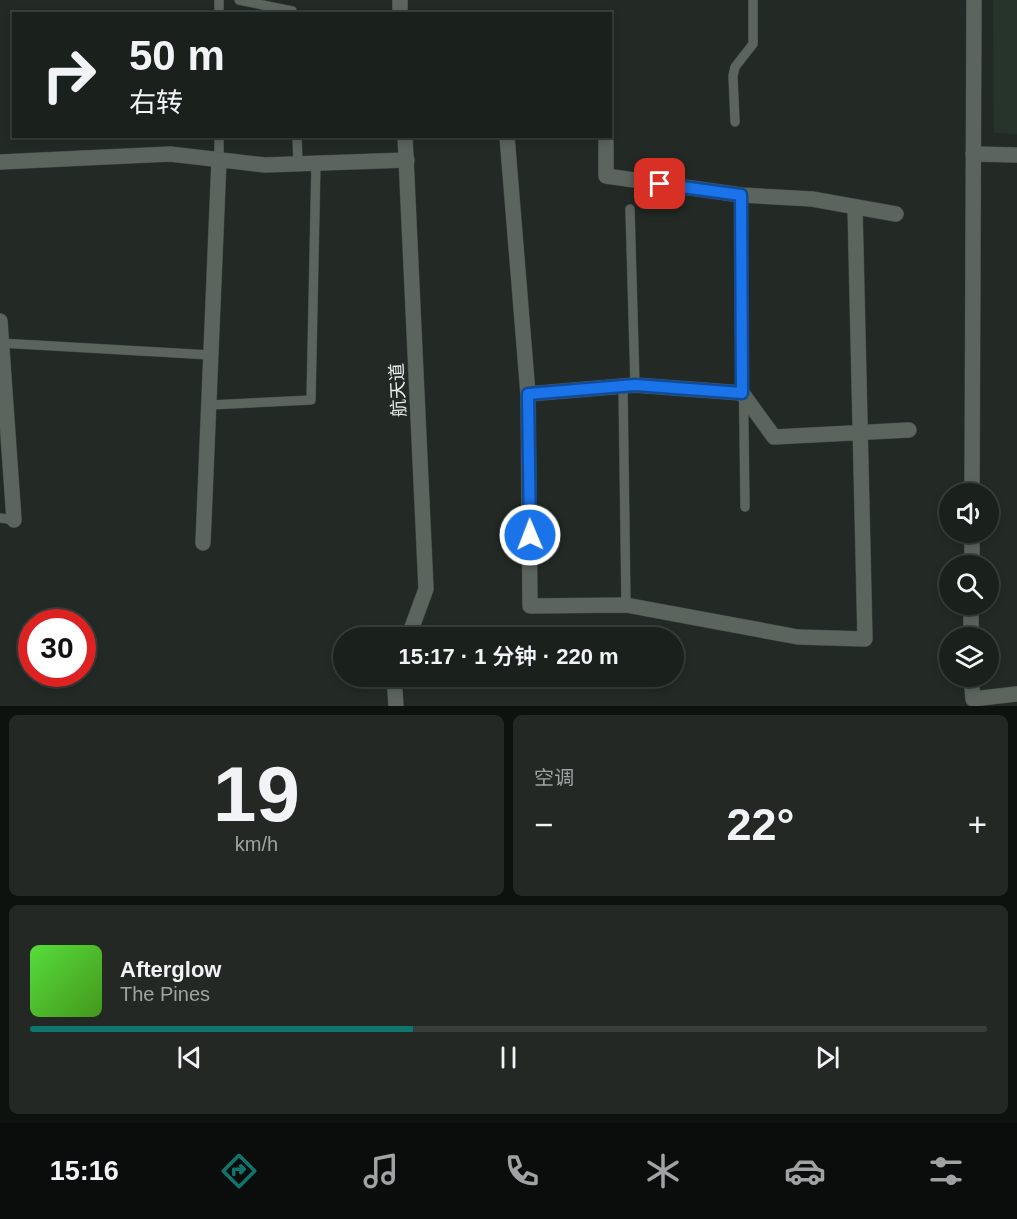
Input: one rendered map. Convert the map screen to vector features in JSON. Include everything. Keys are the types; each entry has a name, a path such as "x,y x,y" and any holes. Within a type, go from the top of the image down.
{"street":[{"path":"972,483 974,0"},
{"name":"航天道","path":"405,138 426,589 412,627"},
{"path":"507,138 528,394 530,606 626,605 798,637 865,639 855,207"},
{"path":"606,138 606,177 741,195 812,199 896,214"},
{"path":"0,162 170,154 265,165 406,160"},
{"path":"973,154 1017,155"},
{"path":"203,543 219,160"},
{"path":"0,321 7,519"},
{"path":"528,394 629,386 742,393 774,438 909,430"},
{"path":"395,687 396,706"},
{"path":"972,687 973,699 1017,694"}],"lane":[{"path":"239,0 292,12"},
{"path":"735,122 733,75 735,67 753,44 753,0"},
{"path":"219,138 219,160"},
{"path":"297,138 298,164"},
{"path":"209,405 311,400 316,163"},
{"path":"741,195 745,507"},
{"path":"626,605 630,209"},
{"path":"1,343 211,355"}],"shaded area":[{"path":"993,0 1017,0 1017,134 994,133"}],"route":[{"path":"530,535 528,394 635,385 742,393 741,195 660,184"}]}
